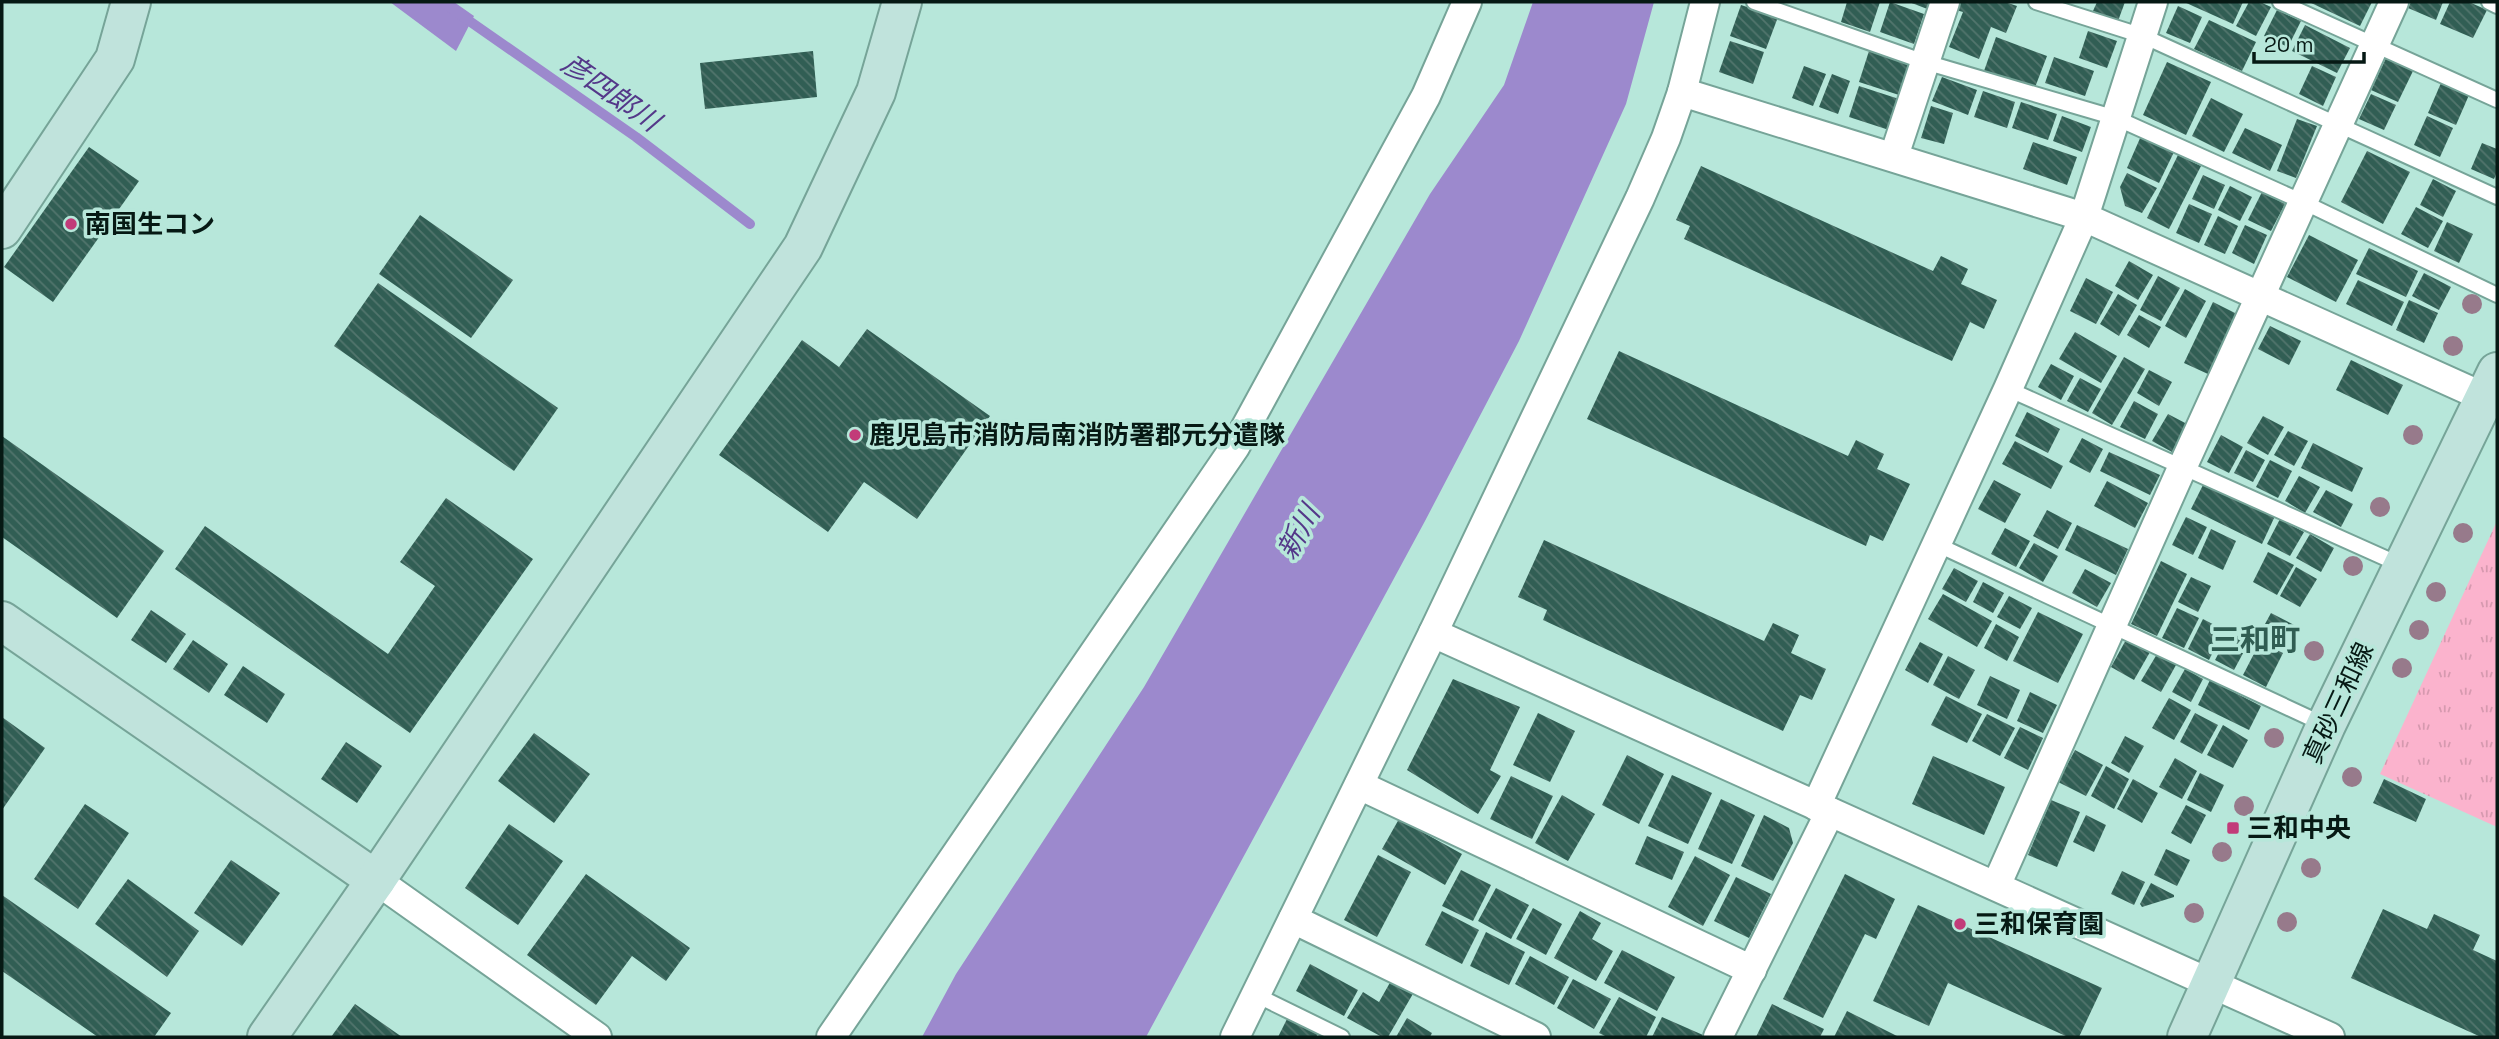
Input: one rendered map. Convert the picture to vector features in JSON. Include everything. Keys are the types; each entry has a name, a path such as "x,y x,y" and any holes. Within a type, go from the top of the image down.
{"street":[{"path":"2,229 115,59 131,2"},
{"path":"267,1037 803,247 876,92 902,2"},
{"path":"831,1037 1235,447 1426,96 1467,2"},
{"path":"1235,1037 1433,633 1640,198 1682,92 1705,2"},
{"path":"1894,156 1945,2"},
{"path":"1718,1037 1752,970 1936,544 2084,216 2153,2"},
{"path":"1996,887 2182,468 2394,2"},
{"path":"1682,92 2084,216 2260,296 2493,391"},
{"name":"真砂三和線","path":"2187,1037 2326,725 2403,566 2493,391"},
{"path":"2,621 597,1037"},
{"path":"1433,633 2330,1037"},
{"path":"1359,785 1752,970"},
{"path":"1293,919 1536,1037"}],"lane":[{"path":"1754,2 1925,62 2116,118 2303,202 2497,295"},
{"path":"2036,2 2143,36 2497,197"},
{"path":"2280,2 2497,100"},
{"path":"2489,2 2497,6"},
{"path":"2008,389 2403,566"},
{"path":"1936,544 2326,725"},
{"path":"1256,996 1342,1037"}],"green space":[{"path":"2497,521 2497,827 2380,774"}],"water":[{"path":"390,2 454,2 474,16 456,51"},
{"name":"新川","path":"1533,2 1654,2 1626,104 1519,341 1425,521 1146,1037 922,1037 956,974 1144,687 1430,194 1504,85"}],"building":[{"path":"1847,2 1880,2 1870,32 1841,22"},
{"path":"1890,2 1924,14 1914,44 1880,32"},
{"path":"1909,2 1932,2 1930,10"},
{"path":"1959,2 2005,2 2017,6 2006,33 1991,27 1979,59 1949,47 1963,12 1956,10"},
{"path":"2097,2 2125,2 2118,21 2093,11"},
{"path":"2184,2 2243,2 2233,24"},
{"path":"2249,2 2260,2 2271,7 2256,36 2236,26"},
{"path":"2309,2 2372,2 2360,26"},
{"path":"2411,2 2443,2 2436,20 2408,8"},
{"path":"2450,2 2469,2 2487,10 2473,38 2440,24"},
{"path":"1741,5 1778,17 1766,49 1730,36"},
{"path":"2178,6 2202,17 2190,43 2166,33"},
{"path":"2277,10 2301,21 2288,47 2264,36"},
{"path":"2209,20 2256,42 2242,71 2194,49"},
{"path":"2305,25 2350,48 2337,73 2292,51"},
{"path":"2088,31 2117,41 2107,68 2079,58"},
{"path":"1996,37 2047,56 2034,90 1984,71"},
{"path":"1730,41 1764,52 1753,84 1719,72"},
{"path":"813,51 817,97 705,109 700,63"},
{"path":"1869,51 1910,64 1899,95 1859,82"},
{"path":"2054,57 2094,71 2085,96 2045,83"},
{"path":"2386,58 2413,71 2398,102 2371,90"},
{"path":"2167,62 2211,82 2186,135 2143,115"},
{"path":"1804,66 1826,74 1813,106 1792,98"},
{"path":"2312,66 2336,77 2323,106 2299,94"},
{"path":"1832,74 1850,81 1838,114 1819,107"},
{"path":"1942,77 1977,90 1968,115 1932,101"},
{"path":"2441,83 2469,95 2456,125 2428,113"},
{"path":"1859,86 1899,99 1889,130 1849,117"},
{"path":"1983,91 2015,102 2007,128 1974,117"},
{"path":"2371,94 2396,105 2384,130 2359,119"},
{"path":"2211,98 2243,114 2224,152 2192,136"},
{"path":"2021,102 2057,114 2048,140 2012,128"},
{"path":"1931,106 1953,113 1944,144 1921,138"},
{"path":"2062,116 2091,127 2082,152 2053,141"},
{"path":"2427,116 2453,128 2440,157 2414,145"},
{"path":"2297,119 2317,126 2296,178 2277,171"},
{"path":"2245,128 2282,145 2270,171 2232,153"},
{"path":"2141,136 2174,152 2159,183 2127,168"},
{"path":"2033,142 2077,157 2067,185 2023,169"},
{"path":"2482,143 2497,149 2497,172 2494,179 2471,169"},
{"name":"南国生コン","path":"89,147 139,181 53,302 4,267"},
{"path":"2367,151 2410,172 2383,224 2341,202"},
{"path":"2178,155 2201,166 2169,229 2147,218"},
{"path":"1701,166 1933,271 1941,256 1968,269 1961,284 1997,300 1984,329 1970,322 1952,361 1684,239 1690,226 1676,220"},
{"path":"2127,173 2157,188 2142,213 2125,206 2120,187"},
{"path":"2203,175 2225,185 2214,209 2192,199"},
{"path":"2433,179 2456,191 2443,217 2420,205"},
{"path":"2230,186 2252,197 2240,221 2218,210"},
{"path":"2262,192 2285,204 2271,231 2248,220"},
{"path":"2189,204 2212,214 2199,243 2176,233"},
{"path":"2416,207 2443,221 2428,248 2401,234"},
{"path":"420,215 513,280 471,338 379,274"},
{"path":"2218,216 2238,226 2225,254 2204,245"},
{"path":"2447,222 2473,234 2459,263 2434,251"},
{"path":"2245,225 2267,235 2254,264 2232,253"},
{"path":"2309,235 2358,260 2336,302 2287,277"},
{"path":"2369,248 2418,271 2406,297 2356,274"},
{"path":"2129,261 2153,275 2138,300 2115,286"},
{"path":"2424,273 2451,287 2439,310 2412,296"},
{"path":"2158,276 2180,288 2161,321 2140,310"},
{"path":"2086,278 2113,292 2096,324 2070,311"},
{"path":"2358,280 2404,302 2392,326 2346,304"},
{"path":"378,283 558,408 514,471 334,346"},
{"path":"2185,289 2206,301 2186,338 2165,326"},
{"path":"2118,294 2137,305 2119,336 2100,324"},
{"path":"2409,300 2438,313 2424,343 2396,330"},
{"path":"2213,302 2237,314 2208,374 2184,363"},
{"path":"2139,315 2161,327 2149,348 2127,335"},
{"path":"2270,326 2301,341 2289,365 2258,349"},
{"name":"鹿児島市消防局南消防署郡元分遣隊","path":"867,329 990,416 917,519 864,482 828,532 719,455 802,340 839,367"},
{"path":"2075,332 2117,356 2101,383 2059,359"},
{"path":"1619,351 1848,456 1856,440 1884,454 1877,469 1910,484 1883,541 1870,535 1866,546 1587,419"},
{"path":"2124,357 2145,369 2112,425 2092,413"},
{"path":"2351,360 2403,385 2388,415 2336,390"},
{"path":"2051,364 2074,376 2061,400 2038,387"},
{"path":"2149,370 2172,382 2159,406 2137,393"},
{"path":"2080,378 2101,389 2088,412 2067,401"},
{"path":"2134,401 2158,414 2145,439 2120,427"},
{"path":"2027,412 2060,429 2048,453 2015,436"},
{"path":"2168,414 2187,424 2172,452 2152,441"},
{"path":"2263,416 2284,427 2268,455 2247,443"},
{"path":"2288,431 2308,441 2294,466 2274,455"},
{"path":"2221,435 2243,447 2229,473 2207,462"},
{"path":"2,436 164,551 117,618 2,537"},
{"path":"2082,438 2103,449 2090,473 2069,462"},
{"path":"2015,441 2063,466 2051,489 2002,464"},
{"path":"2313,443 2363,468 2352,492 2301,468"},
{"path":"2246,450 2265,460 2253,482 2234,473"},
{"path":"2109,452 2160,475 2150,495 2100,471"},
{"path":"2270,460 2292,471 2278,498 2256,487"},
{"path":"2299,476 2320,487 2305,513 2285,501"},
{"path":"1994,480 2021,494 2005,523 1978,509"},
{"path":"2107,481 2148,503 2135,528 2094,506"},
{"path":"2205,481 2275,516 2262,544 2191,509"},
{"path":"2326,490 2353,504 2341,527 2313,512"},
{"path":"446,498 533,559 410,733 175,569 205,526 388,654 435,586 400,562"},
{"path":"2047,510 2072,523 2058,549 2033,536"},
{"path":"2186,517 2207,527 2193,555 2172,545"},
{"path":"2280,519 2304,532 2290,556 2267,544"},
{"path":"2077,525 2128,549 2116,575 2065,550"},
{"path":"2005,528 2030,541 2016,567 1991,554"},
{"path":"2211,529 2236,541 2223,570 2198,558"},
{"path":"2310,534 2334,548 2321,572 2296,558"},
{"path":"1544,540 1764,641 1773,623 1799,635 1791,653 1826,669 1812,700 1800,695 1783,731 1543,620 1547,610 1518,597"},
{"path":"2034,543 2058,556 2043,582 2019,568"},
{"path":"2268,552 2294,565 2277,595 2253,582"},
{"path":"2161,561 2187,574 2157,636 2131,624"},
{"path":"2296,567 2317,579 2300,607 2280,596"},
{"path":"1954,568 1978,581 1966,602 1942,589"},
{"path":"2085,569 2111,583 2097,607 2072,593"},
{"path":"2191,577 2211,586 2198,612 2178,602"},
{"path":"1983,582 2004,593 1993,613 1973,602"},
{"path":"1943,594 1992,621 1977,647 1928,619"},
{"path":"2009,596 2032,608 2020,629 1997,617"},
{"path":"2177,608 2199,618 2184,648 2162,638"},
{"path":"151,610 186,634 166,663 131,640"},
{"path":"2038,612 2083,634 2058,683 2013,661"},
{"path":"2271,613 2296,626 2284,648 2259,635"},
{"path":"2203,619 2224,630 2209,660 2188,649"},
{"path":"1996,624 2019,637 2007,661 1984,648"},
{"path":"2230,632 2249,642 2234,670 2215,660"},
{"path":"2127,638 2150,652 2134,680 2111,667"},
{"path":"193,640 228,664 209,693 173,669"},
{"path":"1920,642 1943,654 1928,683 1905,670"},
{"path":"2260,642 2283,653 2266,687 2243,675"},
{"path":"2157,654 2176,665 2161,692 2141,681"},
{"path":"1948,656 1975,670 1959,699 1933,685"},
{"path":"243,666 285,694 267,723 224,695"},
{"path":"2185,669 2203,679 2191,702 2172,692"},
{"path":"1990,676 2020,690 2007,719 1977,705"},
{"path":"1453,679 1520,707 1490,770 1501,776 1478,814 1407,770"},
{"path":"2210,680 2261,706 2249,730 2198,705"},
{"path":"2030,692 2057,705 2043,733 2017,721"},
{"path":"1946,696 1982,714 1967,743 1931,725"},
{"path":"2169,698 2191,710 2174,740 2152,728"},
{"path":"1538,713 1575,731 1550,782 1513,765"},
{"path":"2195,713 2218,725 2202,754 2180,742"},
{"path":"1987,714 2015,728 2000,756 1972,741"},
{"path":"2,717 45,748 2,810"},
{"path":"2223,725 2248,740 2233,768 2207,755"},
{"path":"2020,727 2043,738 2028,770 2004,758"},
{"path":"534,733 590,774 554,823 498,781"},
{"path":"2125,736 2144,746 2129,773 2111,763"},
{"path":"346,742 382,766 357,803 321,779"},
{"path":"2075,750 2103,765 2086,796 2058,782"},
{"path":"1627,755 1664,774 1639,824 1602,805"},
{"path":"1933,756 2005,787 1984,835 1912,804"},
{"path":"2175,758 2197,771 2182,799 2159,787"},
{"path":"2106,766 2129,779 2114,809 2091,796"},
{"path":"2200,773 2224,785 2211,812 2187,800"},
{"path":"1672,775 1712,793 1688,844 1648,826"},
{"path":"1511,776 1553,796 1532,839 1490,819"},
{"path":"2133,779 2158,793 2142,823 2117,809"},
{"path":"2384,779 2426,799 2416,822 2373,803"},
{"path":"1562,795 1595,814 1568,861 1535,843"},
{"path":"1721,799 1755,815 1732,864 1698,849"},
{"path":"2051,800 2080,812 2057,867 2028,855"},
{"path":"85,804 129,833 78,909 34,879"},
{"path":"2186,805 2206,815 2191,844 2171,833"},
{"path":"1764,815 1789,828 1793,843 1773,881 1741,866"},
{"path":"2086,815 2106,825 2094,852 2073,842"},
{"path":"1399,819 1462,854 1445,885 1382,849"},
{"path":"509,824 563,861 518,925 465,888"},
{"path":"1647,836 1684,852 1672,880 1635,864"},
{"path":"2166,849 2190,860 2177,886 2154,875"},
{"path":"1378,855 1411,872 1377,937 1344,920"},
{"path":"1695,856 1730,875 1703,926 1668,907"},
{"path":"231,860 280,893 242,946 194,913"},
{"path":"1461,870 1491,885 1473,921 1442,906"},
{"path":"2122,871 2145,882 2134,905 2111,894"},
{"path":"586,874 690,948 666,981 632,956 596,1005 527,955"},
{"path":"1845,874 1895,899 1876,939 1865,934 1823,1018 1783,999"},
{"path":"1736,877 1771,894 1749,938 1714,921"},
{"path":"128,879 199,931 167,977 95,924"},
{"path":"2151,883 2174,897 2142,907 2140,904"},
{"path":"1496,888 1529,905 1511,939 1478,921"},
{"path":"2,895 171,1013 154,1037 98,1037 2,971"},
{"path":"1918,905 2102,988 2079,1037 2068,1037 1948,983 1929,1026 1873,1001"},
{"path":"1533,908 1562,924 1546,955 1516,939"},
{"path":"2383,909 2427,929 2434,914 2480,935 2473,950 2497,961 2497,1037 2481,1037 2351,978"},
{"path":"1442,911 1479,930 1462,964 1425,945"},
{"path":"1580,911 1601,923 1592,939 1613,951 1596,981 1554,958"},
{"path":"1486,932 1525,952 1509,985 1470,966"},
{"path":"1622,950 1675,977 1657,1011 1604,983"},
{"path":"1530,956 1569,977 1554,1005 1515,984"},
{"path":"1310,964 1358,990 1344,1016 1296,991"},
{"path":"1392,979 1414,992 1388,1037 1382,1037 1347,1018 1363,992 1379,1002"},
{"path":"1573,979 1611,999 1594,1029 1557,1008"},
{"path":"1619,997 1656,1017 1646,1037 1607,1037 1599,1033"},
{"path":"355,1004 402,1037 331,1037"},
{"path":"1772,1004 1824,1029 1820,1037 1756,1037"},
{"path":"1847,1011 1899,1037 1834,1037"},
{"path":"1289,1015 1320,1030 1316,1037 1278,1037"},
{"path":"1662,1017 1703,1035 1652,1037"},
{"path":"1407,1018 1432,1033 1430,1037 1396,1037"}],"waterway":[{"name":"彦四郎川","path":"442,2 636,137 750,224"}],"place":[{"name":"南国生コン","path":"71,224"},
{"name":"鹿児島市消防局南消防署郡元分遣隊","path":"855,435"},
{"name":"三和中央","path":"2233,828"},
{"name":"三和保育園","path":"1960,924"}],"district":[{"name":"三和町","path":"2255,640"}]}
